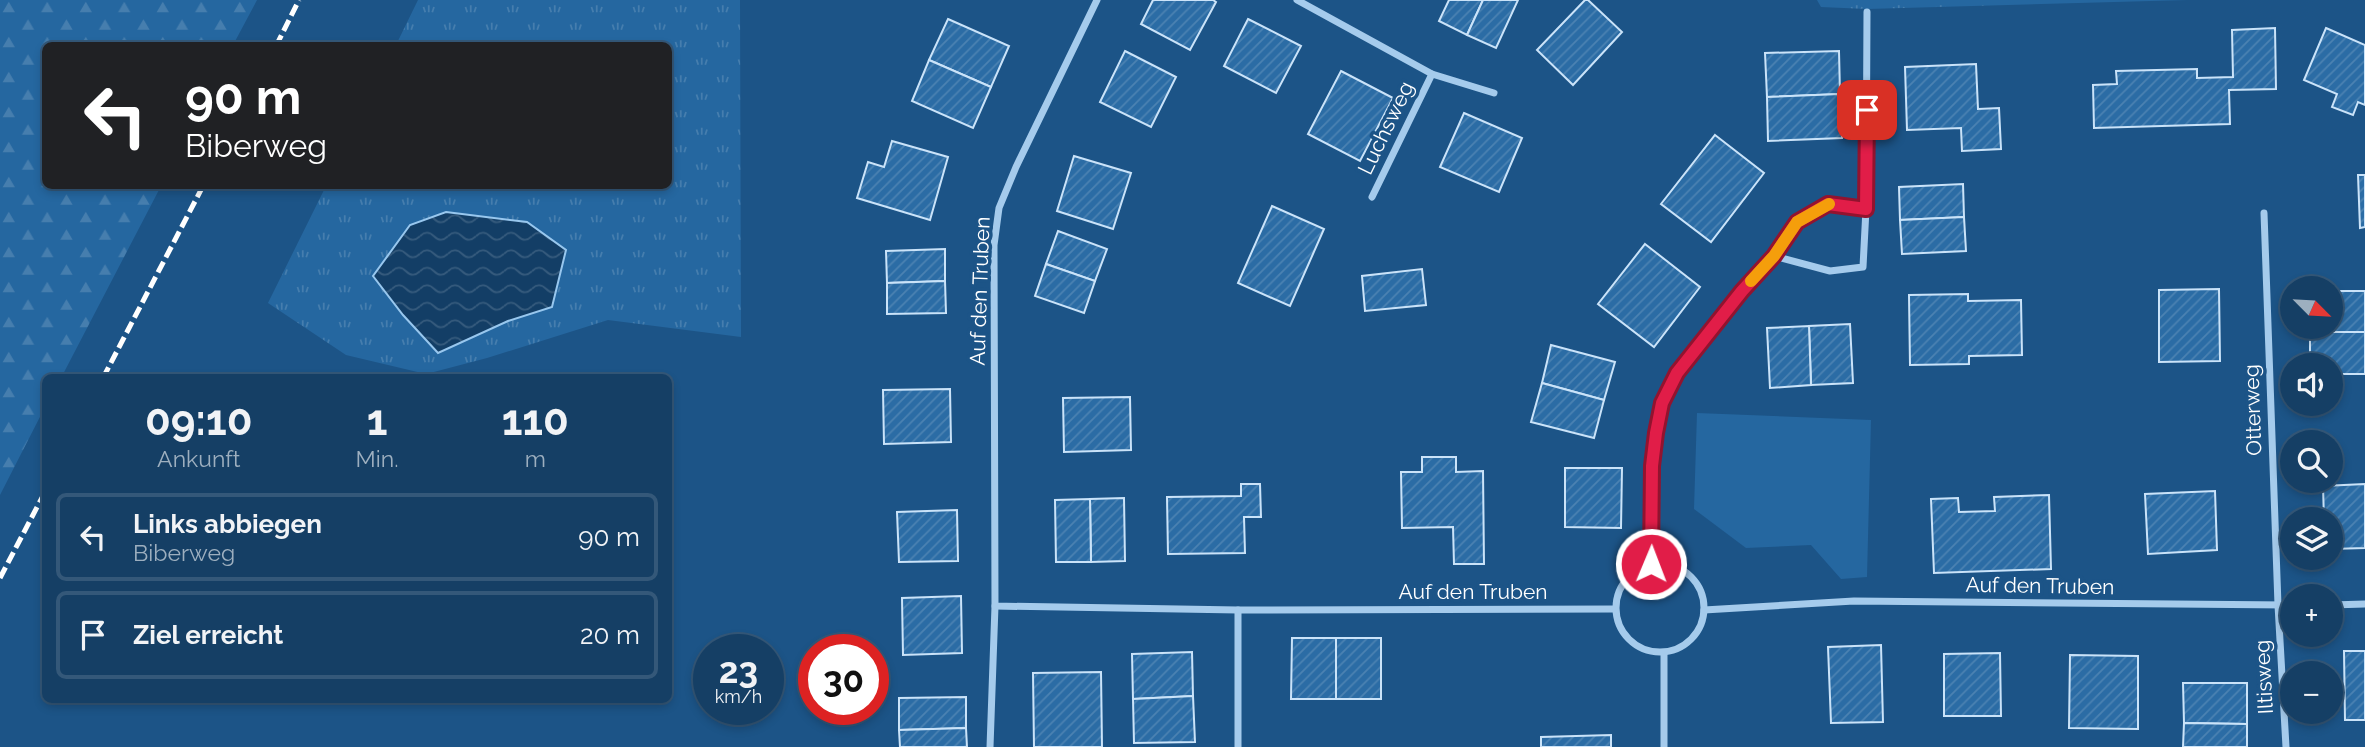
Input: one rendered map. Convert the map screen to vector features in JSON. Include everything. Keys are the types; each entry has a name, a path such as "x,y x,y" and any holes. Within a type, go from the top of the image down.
{"street":[{"name":"Auf den Truben","path":"990,747 995,606 994,245 999,208 1097,0"},
{"name":"Luchsweg","path":"1297,0 1432,74 1493,93"},
{"path":"1774,256 1830,271 1863,267 1867,12"},
{"name":"Luchsweg","path":"1371,197 1432,74"},
{"path":"1651,564 1652,466 1662,403 1677,373 1742,291 1774,256 1797,222 1828,204 1866,209"},
{"name":"Otterweg","path":"2264,213 2278,606"},
{"path":"1651,564 1671,565 1689,574 1701,590 1704,610 1701,625 1692,639 1679,648 1664,653 1646,651 1630,642 1619,627 1615,608 1617,593 1625,580 1637,570 1651,564"},
{"name":"Auf den Truben","path":"1704,610 1854,601 2278,606"},
{"path":"2343,604 2365,604"},
{"name":"Auf den Truben","path":"995,606 1238,610 1615,608"},
{"name":"Iltisweg","path":"2278,606 2286,747"},
{"path":"1238,610 1238,747"},
{"path":"1664,653 1664,747"}],"green space":[{"path":"0,0 257,0 235,42 42,42 42,189 159,189 63,374 42,374 42,413 0,495"},
{"path":"418,0 740,0 741,337 608,320 426,374 346,355 268,303 325,189 672,189 672,42 397,42","holes":["373,276 552,307 508,321 439,353 403,315"]},
{"path":"1817,0 2187,0 1867,9 1821,7"},
{"path":"1697,413 1871,420 1867,577 1841,579 1811,545 1746,548 1694,509"}],"water":[{"path":"446,212 527,222 566,250 552,307 508,321 438,353 403,315 373,276 410,225"}],"building":[{"path":"1153,0 1216,2 1190,50 1141,24"},
{"path":"1449,0 1483,0 1467,35 1439,21"},
{"path":"1483,0 1518,0 1496,48 1467,35"},
{"path":"1585,0 1622,32 1573,85 1537,50"},
{"path":"948,19 1009,46 991,87 929,60"},
{"path":"1248,19 1301,46 1276,93 1224,66"},
{"path":"2275,28 2276,89 2229,90 2230,124 2094,128 2093,85 2117,84 2116,71 2197,69 2197,78 2233,77 2232,30"},
{"path":"2326,28 2365,45 2365,105 2358,102 2353,115 2332,107 2337,94 2304,80"},
{"path":"1125,51 1176,77 1151,127 1100,102"},
{"path":"1839,51 1840,94 1767,97 1765,53"},
{"path":"929,60 991,87 973,128 912,101"},
{"path":"1976,64 1978,109 1999,108 2001,149 1962,151 1961,128 1907,130 1905,67"},
{"path":"1341,71 1393,98 1360,161 1308,134"},
{"path":"1840,94 1842,138 1768,141 1767,97"},
{"path":"1464,113 1522,138 1499,192 1440,167"},
{"path":"1715,135 1764,173 1711,242 1661,204"},
{"path":"892,141 948,157 930,220 857,198 868,162 884,167"},
{"path":"1074,156 1131,173 1113,229 1057,211"},
{"path":"2358,175 2365,175 2365,227 2360,228"},
{"path":"1963,184 1964,217 1900,220 1899,187"},
{"path":"1272,206 1324,229 1290,306 1238,283"},
{"path":"1964,217 1966,251 1902,254 1900,220"},
{"path":"1058,231 1107,249 1095,281 1046,264"},
{"path":"1645,244 1700,287 1654,347 1598,304"},
{"path":"945,249 945,281 887,283 886,251"},
{"path":"1046,264 1095,281 1084,313 1035,296"},
{"path":"1422,269 1426,305 1365,311 1362,276"},
{"path":"945,281 946,313 887,314 887,283"},
{"path":"2219,289 2220,361 2159,362 2159,290"},
{"path":"2343,291 2365,291 2365,332 2343,332"},
{"path":"1968,294 1968,301 2021,300 2022,355 1969,356 1969,364 1910,365 1909,295"},
{"path":"1850,324 1853,383 1811,385 1809,326"},
{"path":"1809,326 1811,385 1770,388 1767,328"},
{"path":"2343,332 2365,332 2365,374 2343,374 2343,353 2310,353 2310,340 2343,340"},
{"path":"1551,345 1615,362 1604,400 1542,383"},
{"path":"1542,383 1604,400 1594,438 1531,422"},
{"path":"950,389 951,442 884,444 883,390"},
{"path":"1130,397 1131,450 1064,452 1063,398"},
{"path":"1422,457 1456,457 1456,472 1483,471 1484,564 1454,564 1453,527 1402,528 1401,472 1422,472"},
{"path":"1565,468 1622,468 1621,528 1565,527"},
{"path":"1241,484 1260,484 1261,517 1244,517 1245,553 1168,554 1167,497 1241,496"},
{"path":"2365,484 2365,548 2343,549 2343,507 2324,507 2323,493 2343,493 2343,485"},
{"path":"2215,491 2217,550 2148,554 2145,494"},
{"path":"2049,495 2051,569 1934,573 1931,499 1958,498 1959,512 1995,511 1994,497"},
{"path":"1124,498 1125,561 1091,562 1090,499"},
{"path":"1090,499 1091,562 1056,562 1055,500"},
{"path":"957,510 958,561 899,562 897,512"},
{"path":"961,596 962,653 903,655 902,598"},
{"path":"1292,638 1336,638 1336,699 1291,699"},
{"path":"1336,638 1381,638 1381,699 1336,699"},
{"path":"1881,645 1883,722 1831,723 1828,647"},
{"path":"2344,651 2365,651 2365,720 2345,720"},
{"path":"1192,652 1193,696 1133,699 1132,654"},
{"path":"2000,653 2001,716 1944,716 1944,654"},
{"path":"2070,655 2138,656 2138,729 2069,728"},
{"path":"1101,672 1102,747 1034,747 1033,673"},
{"path":"2183,683 2247,683 2247,724 2184,723"},
{"path":"1193,696 1195,742 1134,743 1133,699"},
{"path":"966,697 966,728 899,730 899,698"},
{"path":"2184,723 2247,724 2247,747 2183,747"},
{"path":"966,728 967,747 900,747 899,730"},
{"path":"1611,735 1611,747 1541,747 1541,737"}],"railway":[{"path":"278,42 299,0"},
{"path":"105,374 201,189"},
{"path":"0,578 42,498"}],"slow traffic":[{"path":"1751,281 1774,256 1797,222 1829,204"}],"route":[{"path":"1651,564 1652,466 1662,403 1677,373 1742,291 1774,256 1797,222 1828,204 1866,209 1867,110"}]}
